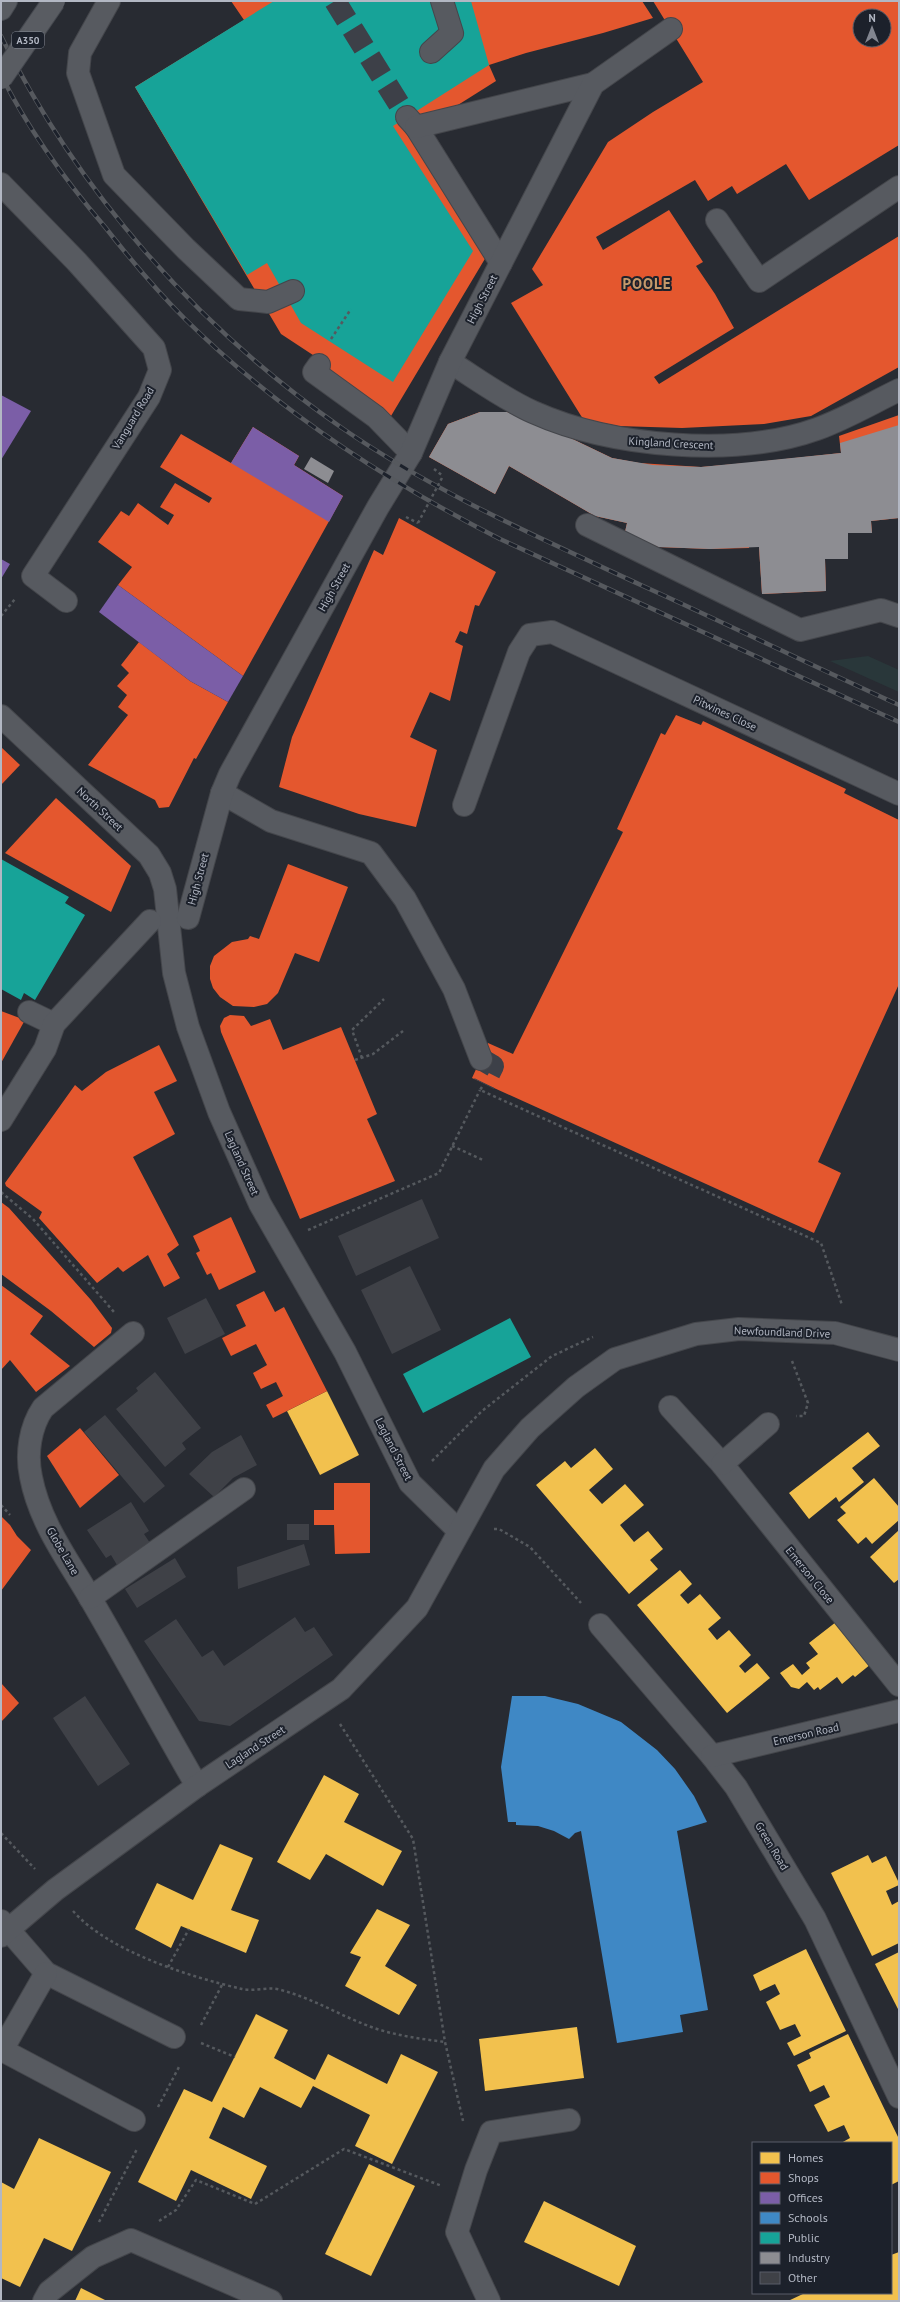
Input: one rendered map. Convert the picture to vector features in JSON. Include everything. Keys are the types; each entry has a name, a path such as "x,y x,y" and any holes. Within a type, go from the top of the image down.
{"main road":[{"path":"1,9 6,1"},
{"name":"A350","path":"1,78 54,1"}],"street":[{"path":"109,1 80,53 78,73 114,176 186,249 239,299 268,302 293,290"},
{"path":"431,52 452,34 442,1"},
{"name":"High Street","path":"501,263 412,122 593,84 671,29"},
{"name":"High Street","path":"1,1120 45,1049 54,1024 169,919 222,793 378,507 411,453 450,362 593,84"},
{"name":"Vanguard Road","path":"1,184 77,262 154,348 160,370 149,397 32,576 66,602"},
{"path":"717,220 759,281 899,187"},
{"name":"Kingland Crescent","path":"450,362 532,412 584,431 624,440 713,445 764,443 818,429 899,390"},
{"path":"319,365 314,372 376,417 411,453"},
{"path":"587,525 800,630 881,610 899,616"},
{"name":"Pitwines Close","path":"464,805 518,652 530,635 552,632 899,794"},
{"name":"North Street","path":"1,716 149,855 160,873 169,919"},
{"path":"222,793 271,822 371,854 405,899 454,989 481,1059"},
{"name":"Lagland Street","path":"3,1928 197,1786 326,1702 342,1689 417,1608 458,1530 410,1483 345,1352 283,1241 260,1204 218,1112 190,1034 174,973 169,919"},
{"path":"29,1012 54,1024"},
{"name":"Newfoundland Drive","path":"458,1530 494,1469 530,1428 576,1387 616,1359 696,1334 739,1329 835,1333 899,1350"},
{"name":"Globe Lane","path":"133,1333 43,1408 35,1419 29,1454 31,1477 38,1502 50,1532 90,1598 197,1786"},
{"name":"Emerson Close","path":"670,1407 722,1464 899,1685"},
{"path":"722,1464 768,1424"},
{"path":"90,1598 244,1489"},
{"name":"Green Road","path":"600,1625 712,1756 736,1787 815,1919 899,2097"},
{"name":"Emerson Road","path":"712,1756 899,1711"},
{"path":"3,1928 46,1972 184,2038"},
{"path":"46,1972 2,2050 134,2120"},
{"path":"489,2301 457,2232 491,2132 570,2120"},
{"path":"44,2301 49,2292 93,2256 131,2240 271,2301"}],"path":[{"path":"332,338 351,309"},
{"path":"418,524 443,476"},
{"path":"362,1058 352,1030 384,999"},
{"path":"355,1060 373,1054 404,1031"},
{"path":"283,1241 439,1173 484,1084"},
{"path":"480,1090 821,1243 844,1311"},
{"path":"452,1146 483,1160"},
{"path":"1,1192 33,1219 133,1333"},
{"path":"768,1424 772,1417 804,1416 808,1403 794,1369 785,1331"},
{"path":"458,1530 499,1529 530,1547 600,1625"},
{"path":"326,1702 413,1839 445,2042 464,2126"},
{"path":"1,1833 77,1915 113,1943 168,1968 244,1989 279,1989 309,1998 376,2029 414,2039 445,2042"},
{"path":"168,1968 189,1929"},
{"path":"184,2038 235,2057"},
{"path":"131,2240 176,2210 196,2180 254,2204 344,2149 469,2195"}],"shaded area":[{"path":"868,656 899,670 899,692 830,661"}],"building: Homes":[{"path":"327,1391 359,1455 320,1475 287,1411"},
{"path":"868,1432 880,1446 852,1468 864,1482 839,1502 836,1497 809,1519 789,1493"},
{"path":"595,1448 613,1469 589,1490 602,1504 625,1484 644,1505 620,1525 634,1542 648,1531 663,1549 650,1560 658,1569 629,1594 536,1485 565,1461 571,1468"},
{"path":"874,1478 899,1507 899,1520 872,1544 866,1537 858,1544 837,1520 846,1513 840,1507"},
{"path":"899,1530 899,1579 894,1583 870,1557"},
{"path":"680,1570 692,1584 680,1595 688,1604 700,1594 721,1618 708,1629 717,1640 729,1630 751,1655 739,1666 745,1673 757,1663 770,1678 727,1713 637,1605"},
{"path":"836,1622 871,1664 855,1677 853,1675 842,1684 837,1677 820,1690 818,1687 814,1690 807,1682 799,1689 791,1687 780,1673 793,1664 802,1675 810,1668 806,1663 818,1654 809,1643"},
{"path":"324,1775 359,1794 344,1822 402,1851 383,1886 326,1854 310,1880 277,1862"},
{"path":"220,1844 253,1858 231,1910 259,1920 246,1953 181,1926 171,1948 135,1929 157,1883 193,1900"},
{"path":"868,1855 872,1863 886,1856 899,1883 899,1885 886,1891 892,1905 899,1901 899,1943 872,1956 831,1873"},
{"path":"377,1909 410,1925 385,1966 417,1985 399,2015 345,1986 361,1957 350,1953"},
{"path":"806,1949 846,2031 794,2056 787,2043 801,2036 795,2024 780,2030 766,2002 780,1994 775,1984 760,1991 753,1975"},
{"path":"899,1952 899,2011 875,1964"},
{"path":"256,2014 288,2030 274,2058 315,2080 328,2054 387,2084 401,2054 438,2072 392,2164 355,2146 370,2115 313,2086 301,2108 260,2087 244,2118 223,2107 209,2138 267,2166 251,2199 191,2170 176,2201 138,2182 184,2089 212,2102"},
{"path":"577,2027 584,2078 485,2091 479,2039"},
{"path":"848,2034 899,2139 899,2181 892,2184 892,2142 843,2142 850,2138 844,2125 828,2132 814,2105 830,2097 824,2085 810,2092 797,2065 811,2058 809,2053"},
{"path":"39,2138 111,2172 72,2251 44,2238 20,2287 1,2278 1,2182 14,2189"},
{"path":"369,2164 415,2186 371,2276 325,2254"},
{"path":"544,2201 636,2246 619,2286 524,2242"},
{"path":"899,2252 899,2301 788,2301 803,2294 892,2294 892,2255"},
{"path":"81,2288 107,2301 75,2301"}],"building: Shops":[{"path":"231,1 642,1 653,18 526,53 489,65 496,81 415,132 489,252 391,416 323,372 316,357 281,334 135,87 244,20"},
{"path":"653,1 899,1 899,145 809,200 786,164 737,194 732,186 708,201 695,180 596,237 603,250 669,210 703,262 696,266 715,294 734,328 654,377 659,384 899,236 899,367 811,416 764,424 682,428 618,426 583,419 511,303 543,285 532,269 608,142 653,112 703,82"},
{"path":"1,399 25,412 1,454"},
{"path":"480,412 507,412 539,423 612,458 639,463 701,467 747,463 749,548 710,549 658,547 625,532 627,523 595,516 509,466 495,494 429,457 448,424"},
{"path":"899,415 899,518 871,521 872,533 848,533 848,559 825,559 826,591 762,594 759,547 757,462 841,453 839,436"},
{"path":"253,427 299,456 294,465 343,496 243,676 118,585 132,567 98,542 121,511 129,516 138,503 168,525 174,515 160,507 175,483 209,503 212,498 160,467 181,434 231,463"},
{"path":"399,518 496,572 479,606 475,605 467,634 460,631 455,642 463,646 450,701 430,692 410,737 437,750 416,827 359,814 279,787 292,737 374,550 383,555"},
{"path":"139,642 190,681 228,702 196,759 194,758 169,807 159,808 155,800 88,765 128,715 118,707 127,695 117,686 129,673 121,665"},
{"path":"676,715 701,725 703,721 846,789 844,793 899,820 899,984 818,1162 841,1173 814,1233 472,1078 488,1043 513,1054 623,832 617,829 661,733 665,735"},
{"path":"1,747 20,765 1,785"},
{"path":"56,798 131,866 111,912 5,853"},
{"path":"288,864 348,887 319,962 295,953 278,993 267,1004 254,1007 233,1006 220,997 213,988 210,979 210,966 214,956 232,942 248,939 250,936 259,939"},
{"path":"1,1011 25,1020 1,1063"},
{"path":"230,1015 244,1016 251,1026 270,1019 283,1050 341,1027 377,1114 367,1119 395,1181 300,1219 221,1032 220,1026 224,1018"},
{"path":"159,1045 177,1081 154,1092 175,1134 133,1157 179,1245 167,1254 180,1278 164,1287 148,1255 123,1272 118,1267 97,1283 39,1218 42,1212 6,1186 5,1183 75,1085 82,1091 106,1072"},
{"path":"1,1202 9,1208 91,1300 112,1328 111,1333 94,1347 51,1311 1,1274"},
{"path":"231,1217 256,1272 219,1290 211,1273 207,1275 196,1253 200,1251 193,1236"},
{"path":"1,1285 43,1316 30,1334 70,1366 36,1392 10,1360 1,1370"},
{"path":"264,1291 275,1312 284,1307 327,1391 273,1418 266,1405 283,1396 276,1382 261,1389 253,1373 267,1365 256,1344 231,1356 222,1338 246,1326 236,1305"},
{"path":"80,1428 119,1475 80,1508 47,1456"},
{"path":"334,1483 370,1483 370,1553 335,1554 334,1525 314,1525 314,1510 334,1510"},
{"path":"1,1516 10,1525 17,1536 31,1550 1,1591"},
{"path":"1,1683 19,1703 1,1722"}],"building: Offices":[{"path":"1,395 31,411 1,460"},
{"path":"253,427 299,456 294,465 343,496 329,522 231,463"},
{"path":"1,559 10,564 1,579"},
{"path":"118,585 243,676 228,702 190,681 99,612"}],"building: Schools":[{"path":"512,1696 545,1696 578,1704 621,1722 657,1750 675,1769 694,1796 707,1822 677,1831 708,2010 680,2015 683,2032 617,2043 581,1831 575,1833 569,1839 554,1831 538,1826 516,1825 516,1822 508,1822 501,1767"}],"building: Public":[{"path":"274,1 471,1 489,65 393,126 473,251 393,382 301,323 267,263 247,275 135,87"},
{"path":"1,859 69,897 65,903 85,915 35,1000 24,993 21,1000 1,989"},
{"path":"510,1318 531,1357 423,1413 403,1374"}],"building: Industry":[{"path":"480,412 507,412 539,423 612,458 653,465 701,467 841,453 840,443 899,425 899,518 871,521 872,533 848,533 848,559 825,559 826,591 762,594 759,547 710,549 658,547 625,532 627,523 595,516 509,466 495,494 429,457 448,424"},
{"path":"311,457 334,471 328,483 304,469"}],"building: Other":[{"path":"422,1199 439,1238 356,1276 338,1236"},
{"path":"410,1266 441,1330 392,1354 361,1290"},
{"path":"206,1298 225,1334 185,1354 167,1318"},
{"path":"155,1372 201,1428 182,1443 186,1449 165,1467 116,1409 138,1391 136,1388"},
{"path":"105,1415 165,1486 144,1503 84,1432"},
{"path":"241,1435 257,1465 233,1478 214,1497 189,1474 212,1452"},
{"path":"131,1502 149,1531 144,1534 150,1543 117,1565 111,1555 106,1558 87,1530"},
{"path":"287,1524 309,1524 309,1540 287,1540"},
{"path":"304,1544 310,1565 238,1589 237,1567"},
{"path":"175,1558 186,1577 137,1608 125,1589"},
{"path":"295,1617 305,1632 314,1627 333,1655 230,1726 199,1721 144,1641 176,1619 202,1657 213,1650 224,1666"},
{"path":"85,1696 130,1764 98,1786 53,1718"}],"tunnel":[{"path":"335,1 407,117"},
{"path":"481,1059 493,1066 484,1084"}],"railway":[{"path":"1,36 32,94 67,149 105,202 147,253 192,302 239,347 289,389 342,428 414,473 451,494 527,532 899,705"},
{"path":"1,75 23,116 48,154 124,251 164,297 220,352 295,413 374,468 457,517 500,539 899,722"}],"district":[{"name":"POOLE","path":"647,284"}]}
